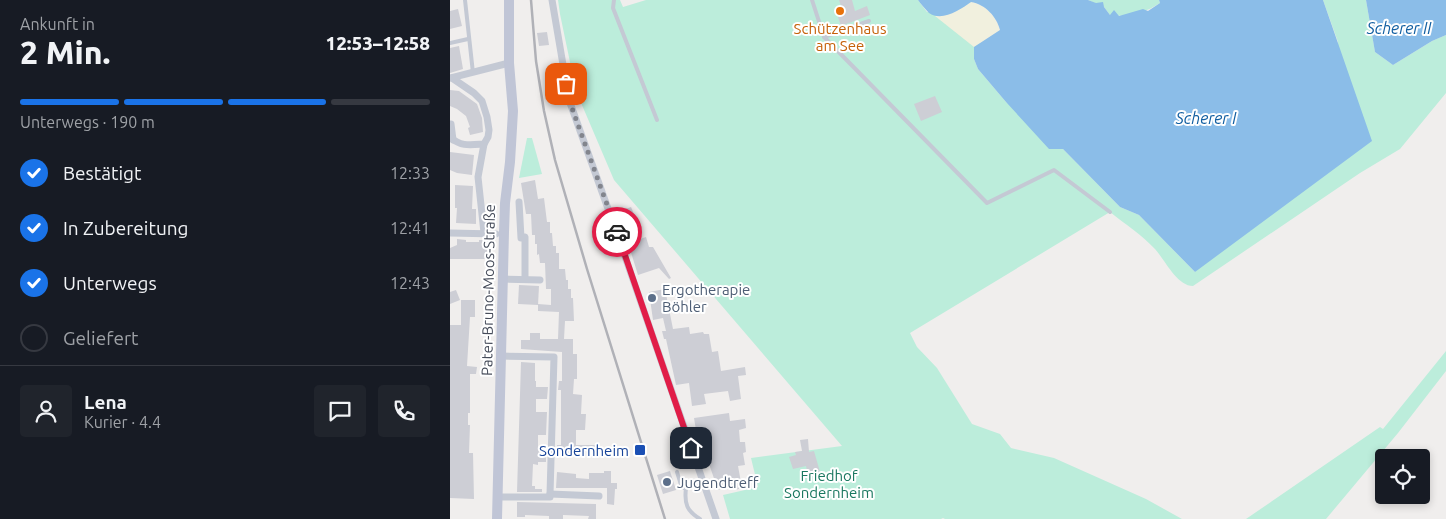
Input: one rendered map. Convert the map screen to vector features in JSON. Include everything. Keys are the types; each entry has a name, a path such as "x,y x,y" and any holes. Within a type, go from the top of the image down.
{"main road":[{"name":"Pater-Bruno-Moos-Straße","path":"497,519 505,203 513,111 509,63 509,0"}],"street":[{"path":"552,0 569,100 716,519"},
{"path":"451,78 509,63"},
{"path":"451,78 474,93 482,101 489,130 484,144 478,177 484,233"},
{"path":"450,124 451,138 466,145 484,144"},
{"path":"519,202 521,238 525,237 525,279"},
{"path":"450,233 496,234"},
{"path":"503,279 540,280"},
{"path":"497,497 550,497 554,357 502,356"},
{"path":"550,494 599,496"}],"lane":[{"path":"465,0 473,73"},
{"path":"614,0 613,8 657,120"},
{"path":"812,0 824,37 986,203 1054,170 1110,212"},
{"path":"824,37 869,21"},
{"path":"450,43 468,39"},
{"path":"677,472 681,485 686,488 704,484"},
{"path":"686,488 685,497 688,510 700,519"}],"green space":[{"name":"Friedhof Sondernheim","path":"558,0 620,0 623,7 646,0 918,0 927,12 957,11 971,2 980,43 974,59 978,69 1006,102 1063,149 1120,207 1139,215 1195,272 1338,42 1323,0 1366,0 1375,52 1393,65 1432,41 1446,35 1446,93 1400,149 1360,173 1193,286 1182,282 1150,244 1110,212 910,333 917,347 937,368 972,424 1000,434 1011,448 1054,458 1146,499 1182,519 730,519 723,495 758,487 751,458 842,446 614,180 576,91"},
{"path":"1088,0 1159,0 1160,3 1136,14 1116,16 1110,15 1104,7"},
{"path":"527,138 532,138 542,174 519,178"},
{"path":"1446,351 1446,371 1385,449 1375,449 1375,460 1326,519 1246,519 1380,427 1383,429"}],"sand":[{"path":"971,2 981,5 990,12 1000,31 974,47 935,16 954,12"}],"water":[{"name":"Scherer I","path":"918,0 1088,0 1096,3 1103,2 1110,15 1114,10 1119,16 1143,9 1148,11 1160,3 1159,0 1323,0 1372,141 1195,272 1139,215 1120,207 1063,149 1049,149 978,69 974,59 974,47 1000,30 996,20 986,8 971,2 951,14 940,16 929,13"},
{"name":"Scherer II","path":"1366,0 1446,0 1446,35 1432,41 1393,65 1375,52"}],"building":[{"path":"839,0 852,0 855,11 867,6 870,15 841,26 838,17 844,15"},
{"path":"458,9 462,26 450,29 450,11"},
{"path":"547,32 549,45 539,46 537,33"},
{"path":"459,46 463,69 450,73 450,48"},
{"path":"450,90 459,91 477,104 482,118 483,132 470,135 468,128 470,127 466,116 450,106"},
{"path":"935,96 942,112 921,121 914,104"},
{"path":"450,152 474,155 472,175 450,170"},
{"path":"535,180 538,199 544,198 553,246 556,246 556,253 559,253 559,269 565,269 568,289 571,289 571,298 573,298 574,321 565,321 564,339 573,339 573,354 577,354 577,379 574,379 573,394 582,395 581,414 586,414 585,430 576,430 576,445 598,445 598,457 556,454 557,445 561,445 561,390 558,390 559,381 562,381 562,352 521,349 521,340 530,340 530,333 540,333 540,339 558,339 559,312 538,311 538,304 551,305 551,289 546,289 545,263 540,263 539,254 537,255 535,235 532,235 531,214 526,214 521,183"},
{"path":"455,185 473,186 472,209 476,209 476,224 456,223"},
{"path":"631,207 634,214 619,220 617,212"},
{"path":"646,237 649,247 653,247 671,278 669,279 659,268 638,275 628,243"},
{"path":"457,239 466,240 466,242 488,240 488,242 491,242 491,249 487,248 487,259 450,259 450,248 457,245"},
{"path":"519,285 539,286 538,305 518,304"},
{"path":"665,289 673,329 689,327 690,334 703,332 704,334 709,334 712,352 718,351 721,371 745,367 746,375 738,376 741,399 730,401 728,391 704,394 706,404 692,406 689,383 676,385 666,339 664,339 662,331 666,331 663,318 653,320 649,292"},
{"path":"456,290 460,300 450,304 450,292"},
{"path":"461,300 475,300 475,317 470,317 467,366 477,367 476,374 470,374 470,413 468,413 468,425 470,425 469,453 473,453 474,499 450,498 450,325 461,325"},
{"path":"521,362 535,363 536,387 548,387 547,399 536,399 536,412 547,412 546,435 538,435 538,447 546,447 546,462 538,462 538,465 533,464 532,486 535,486 535,489 542,489 542,492 517,492"},
{"path":"729,413 730,421 745,419 746,428 739,430 740,442 745,442 746,452 743,453 745,465 738,466 742,488 735,490 734,484 718,490 708,461 705,461 703,444 701,445 699,429 696,430 694,418"},
{"path":"808,439 809,452 814,451 820,472 808,475 806,466 793,469 789,457 796,455 795,452 802,451 800,440"},
{"path":"604,471 611,471 611,483 617,483 614,505 607,504 607,488 556,488 557,472 576,474 576,478 589,479 589,473 604,473"},
{"name":"Jugendtreff","path":"670,471 676,490 663,494 657,475"},
{"path":"517,502 596,504 596,519 588,519 589,516 563,515 563,519 549,519 549,516 525,515 525,517 517,517"}],"railway":[{"path":"531,0 536,61 544,111 555,160 665,519"}],"way so far":[{"path":"566,84 569,100 617,232"}],"place":[{"name":"Schützenhaus am See","path":"840,11"},
{"name":"Ergotherapie Böhler","path":"652,298"},
{"name":"Sondernheim","path":"640,450"},
{"name":"Jugendtreff","path":"667,482"}],"route":[{"path":"617,232 691,448"}]}
